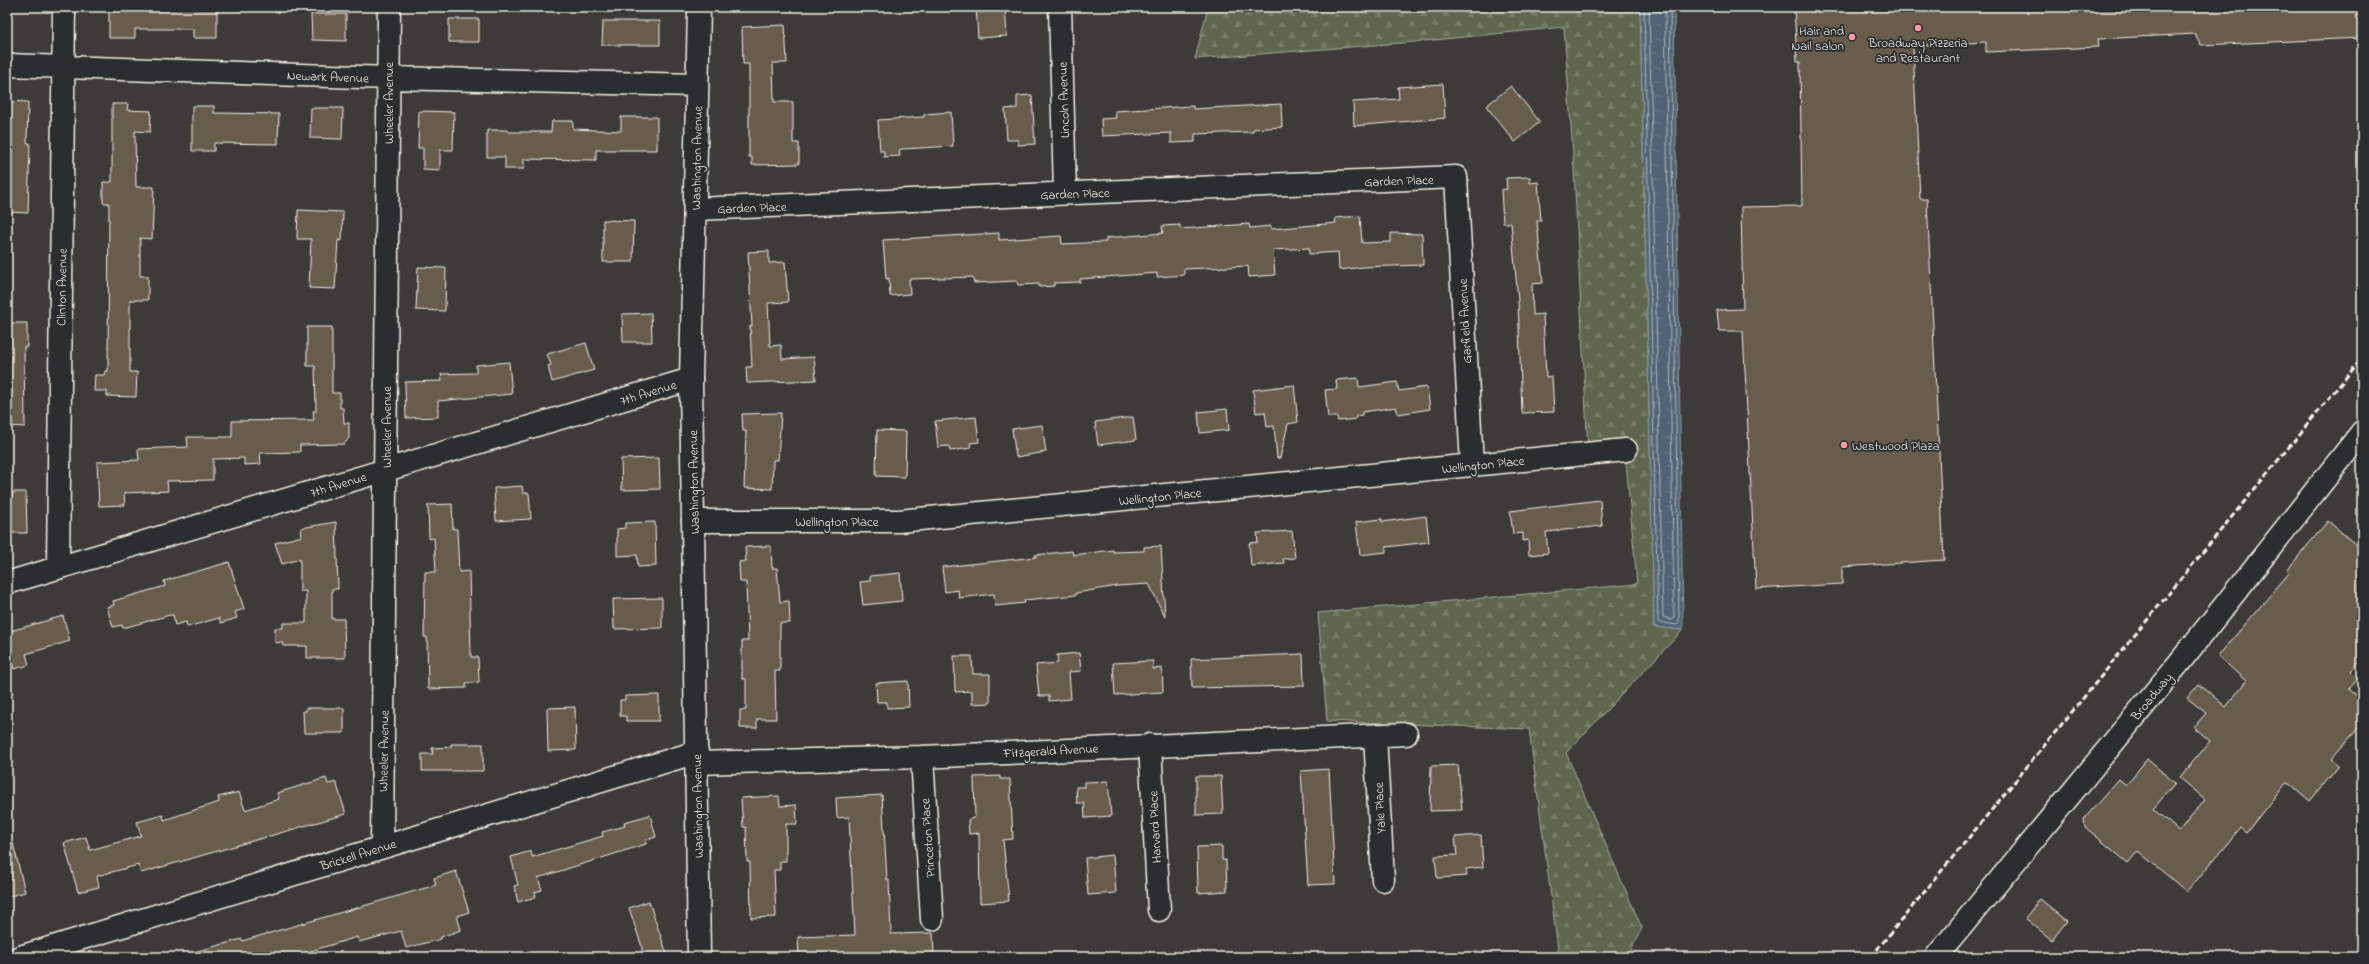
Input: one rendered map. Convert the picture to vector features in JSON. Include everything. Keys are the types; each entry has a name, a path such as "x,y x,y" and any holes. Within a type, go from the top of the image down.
{"street":[{"name":"Clinton Avenue","path":"58,568 64,7"},
{"name":"Wheeler Avenue","path":"382,847 389,7"},
{"name":"Washington Avenue","path":"699,7 691,379 699,957"},
{"name":"Lincoln Avenue","path":"1060,7 1065,193"},
{"name":"Newark Avenue","path":"7,65 389,78 697,85"},
{"name":"Garden Place","path":"695,209 1456,177"},
{"name":"Garfield Avenue","path":"1456,177 1472,465"},
{"name":"7th Avenue","path":"7,583 691,379"},
{"name":"Broadway","path":"1936,957 2179,663 2362,432"},
{"name":"Wellington Place","path":"693,521 899,521 1626,450"},
{"name":"Fitzgerald Avenue","path":"697,757 922,757 1406,734"},
{"name":"Yale Place","path":"1375,736 1383,880"},
{"name":"Harvard Place","path":"1150,745 1159,910"},
{"name":"Brickell Avenue","path":"20,957 382,847 697,757"},
{"name":"Princeton Place","path":"922,757 932,919"}],"green space":[{"path":"1208,7 1640,7 1654,627 1683,630 1566,753 1642,928 1628,957 1559,957 1529,729 1327,721 1318,613 1637,584 1625,451 1588,453 1574,169 1564,27 1414,42 1195,59"}],"water":[{"path":"1640,7 1674,7 1683,630 1654,627"}],"building":[{"path":"109,7 217,7 217,38 193,38 193,29 135,29 135,38 109,38"},
{"path":"976,7 1005,7 1007,36 978,38"},
{"name":"Westwood Plaza","path":"1794,7 2362,7 2362,38 2201,45 2195,34 2098,39 2099,47 1986,52 1986,42 1913,46 1920,199 1927,199 1944,560 1842,567 1842,584 1756,589 1743,331 1719,331 1717,310 1743,309 1741,207 1802,206 1800,62 1797,62"},
{"path":"311,14 346,14 346,41 312,40"},
{"path":"449,19 479,19 479,42 449,42"},
{"path":"603,21 660,21 660,45 602,45"},
{"path":"785,25 787,63 773,63 774,102 793,102 793,143 799,143 799,164 752,165 752,157 749,157 749,64 743,64 742,27"},
{"path":"1443,84 1445,118 1354,126 1353,102 1399,99 1398,87"},
{"path":"1511,86 1540,122 1515,142 1486,106"},
{"path":"1032,95 1035,144 1018,145 1018,140 1007,140 1005,109 1017,108 1017,96"},
{"path":"7,101 28,102 27,143 30,143 28,213 7,212"},
{"path":"112,104 128,104 127,110 151,111 150,132 135,131 136,187 154,187 152,239 140,238 140,276 148,276 148,300 130,300 130,372 137,372 136,397 107,396 107,391 94,391 95,375 104,375 105,371 108,371 109,203 103,203 103,182 112,182"},
{"path":"1281,104 1282,127 1253,129 1253,132 1195,134 1195,142 1171,143 1171,133 1102,136 1101,119 1116,118 1115,111 1193,106 1193,109"},
{"path":"192,106 214,106 214,113 279,114 278,144 214,143 214,151 192,151"},
{"path":"311,108 343,108 342,139 310,138"},
{"path":"419,111 454,112 453,150 440,150 440,170 423,169 423,148 418,148"},
{"path":"951,112 953,146 903,149 899,150 900,156 884,157 884,151 880,151 878,120 924,117 924,114"},
{"path":"621,117 657,117 657,150 596,150 596,160 524,159 524,169 505,169 505,157 487,157 487,130 508,130 508,132 551,132 552,121 573,121 573,129 621,131"},
{"path":"1530,177 1530,183 1538,182 1541,221 1537,221 1543,283 1532,284 1533,315 1543,314 1546,377 1552,376 1554,412 1522,413 1518,300 1511,223 1503,223 1501,190 1507,189 1506,178"},
{"path":"298,210 343,212 342,241 338,240 335,289 309,288 311,239 297,239"},
{"path":"1360,216 1362,243 1391,242 1391,233 1422,234 1423,265 1363,267 1339,270 1338,252 1309,254 1309,248 1273,250 1275,275 1249,277 1248,266 1184,269 1184,275 1157,277 1157,273 1080,279 1080,282 1054,283 1054,286 1039,287 1039,284 1018,285 1017,281 974,283 973,277 909,279 910,294 890,296 889,278 886,279 883,240 999,233 999,240 1061,236 1062,244 1106,242 1106,238 1163,233 1162,226 1180,225 1180,229 1249,224 1250,228 1271,226 1271,229 1336,223 1335,218"},
{"path":"603,220 634,221 633,262 603,262"},
{"path":"769,251 769,263 785,262 788,302 768,303 770,346 781,345 782,359 814,357 816,380 747,383 746,367 752,367 750,326 752,326 748,252"},
{"path":"418,267 446,268 445,311 416,310"},
{"path":"651,313 652,342 623,342 622,314"},
{"path":"7,323 27,323 27,347 24,347 25,427 7,426"},
{"path":"307,327 332,327 332,393 340,393 340,408 343,408 344,423 349,423 349,438 344,444 300,445 300,452 260,453 261,464 244,465 244,458 213,459 213,480 167,481 168,491 124,493 125,505 99,506 97,462 139,460 138,449 188,447 187,437 232,437 232,421 314,420 313,411 316,411 315,366 307,366"},
{"path":"586,343 594,370 552,382 548,366 551,365 547,354"},
{"path":"509,362 512,394 438,401 438,417 406,418 405,382 442,381 441,374 476,373 476,365"},
{"path":"1358,378 1359,387 1397,382 1399,391 1427,387 1430,409 1398,414 1396,407 1362,412 1362,415 1356,416 1356,419 1338,421 1337,417 1328,417 1325,390 1337,389 1336,380"},
{"path":"1294,385 1298,422 1288,424 1280,458 1277,458 1274,426 1267,427 1265,412 1256,413 1253,390"},
{"path":"1227,409 1229,430 1200,433 1198,412"},
{"path":"781,413 778,460 773,460 772,489 744,488 746,431 743,431 742,414"},
{"path":"976,417 979,442 970,443 971,448 950,451 949,446 938,447 935,421"},
{"path":"1133,417 1136,440 1098,445 1095,422"},
{"path":"1042,425 1046,452 1016,457 1012,429"},
{"path":"877,430 906,431 905,477 876,476"},
{"path":"659,458 660,489 622,490 621,459"},
{"path":"522,486 523,493 529,493 531,519 496,521 494,488"},
{"path":"13,492 26,492 27,533 7,533 7,496 12,496"},
{"path":"1600,500 1602,526 1546,532 1548,553 1529,555 1528,540 1523,541 1523,533 1513,534 1510,511"},
{"path":"452,504 453,529 457,529 459,572 469,571 471,657 478,657 479,682 466,683 466,688 428,689 427,637 424,637 425,572 436,572 434,538 429,539 428,505"},
{"path":"1426,516 1429,542 1386,547 1386,552 1360,555 1356,522 1382,519 1382,522"},
{"path":"2328,521 2362,550 2362,660 2351,671 2358,678 2348,689 2362,701 2362,724 2331,759 2339,766 2310,801 2287,781 2246,833 2240,828 2187,892 2138,851 2128,863 2085,827 2084,819 2119,779 2126,785 2147,759 2175,783 2153,809 2179,831 2205,799 2180,778 2210,741 2194,727 2206,713 2187,698 2199,684 2226,707 2246,681 2218,656 2290,572 2287,570"},
{"path":"336,522 338,589 332,589 332,619 344,619 345,658 307,658 307,646 283,646 282,642 275,643 275,628 283,628 283,623 306,623 306,591 300,591 300,559 282,564 275,543 302,536 301,528"},
{"path":"655,522 656,566 638,567 637,555 617,556 617,529 625,528 625,523"},
{"path":"1292,531 1295,558 1283,559 1284,563 1251,566 1249,543 1258,542 1257,533"},
{"path":"771,546 772,568 777,568 780,602 789,601 790,623 780,623 780,671 775,671 776,719 757,719 757,728 740,728 740,710 746,710 746,679 742,679 742,641 748,641 746,582 740,582 739,562 746,561 745,547"},
{"path":"1161,546 1165,617 1149,584 1117,586 1076,593 1076,595 1024,600 1025,603 995,606 994,594 959,598 958,590 945,592 942,567 1036,557 1035,555 1072,551 1073,555 1113,550 1113,552 1144,551 1144,547"},
{"path":"229,562 244,609 235,612 237,618 221,623 219,618 187,627 186,622 175,625 173,615 170,615 123,628 122,625 113,627 107,607 114,605 113,601 165,586 164,581"},
{"path":"900,573 902,601 863,605 860,582 870,581 870,576"},
{"path":"662,598 662,628 614,629 613,599"},
{"path":"63,616 70,641 26,654 29,665 14,669 12,662 7,664 7,632"},
{"path":"1079,653 1081,671 1069,672 1071,699 1049,701 1049,696 1039,696 1036,665 1058,663 1057,655"},
{"path":"1303,654 1304,686 1192,688 1191,659"},
{"path":"954,656 972,656 973,674 990,674 990,703 972,704 972,691 955,692"},
{"path":"1153,661 1153,669 1162,668 1163,692 1115,695 1113,663"},
{"path":"908,681 909,707 887,708 887,702 877,702 876,683"},
{"path":"659,695 659,721 626,721 626,716 620,716 620,700 625,700 625,696"},
{"path":"575,707 576,750 548,751 547,708"},
{"path":"306,708 344,708 344,733 304,733 303,711 306,711"},
{"path":"451,744 483,744 483,771 422,771 422,754 433,754 432,748 451,747"},
{"path":"1458,765 1462,810 1430,811 1431,766"},
{"path":"1329,769 1335,884 1308,885 1301,771"},
{"path":"1000,776 1000,779 1010,779 1013,839 1003,840 1009,901 980,903 979,833 969,834 968,820 975,817 974,777"},
{"path":"1196,776 1221,776 1223,814 1196,815"},
{"path":"326,778 328,784 336,782 346,814 141,873 138,865 97,876 99,887 78,892 64,843 86,837 90,850 141,836 137,822 163,815 164,820 219,802 218,797 239,792 245,810 279,799 277,793"},
{"path":"1108,781 1111,816 1085,818 1084,803 1077,803 1076,787 1084,787 1084,782"},
{"path":"882,795 887,880 889,880 891,934 933,933 934,957 799,957 798,937 855,935 849,817 837,818 836,798"},
{"path":"779,796 780,806 796,805 797,824 786,824 786,861 780,861 780,870 774,870 776,917 751,918 750,862 747,862 746,827 743,827 741,798"},
{"path":"650,815 656,837 646,840 646,844 538,878 542,890 535,892 536,897 518,902 514,886 518,885 511,857 531,851 532,857 603,836 602,832 625,826 624,822"},
{"path":"1481,835 1483,867 1466,869 1467,876 1437,878 1435,856 1457,855 1455,837"},
{"path":"13,843 25,892 7,897 7,844"},
{"path":"1222,846 1222,860 1226,860 1227,891 1198,893 1197,847"},
{"path":"1113,855 1116,893 1088,895 1085,858"},
{"path":"456,871 469,912 457,916 461,930 441,937 441,939 406,948 401,931 359,942 357,937 291,957 194,957 194,952 242,939 242,941 436,885 434,878"},
{"path":"2040,899 2067,921 2052,940 2025,918"},
{"path":"649,901 668,957 642,957 642,947 629,908"}],"railway":[{"path":"1871,957 2362,358"}],"place":[{"name":"Broadway Pizzeria and Restaurant","path":"1918,28"},
{"name":"Hair and Nail salon","path":"1852,37"},
{"name":"Westwood Plaza","path":"1844,445"}]}
